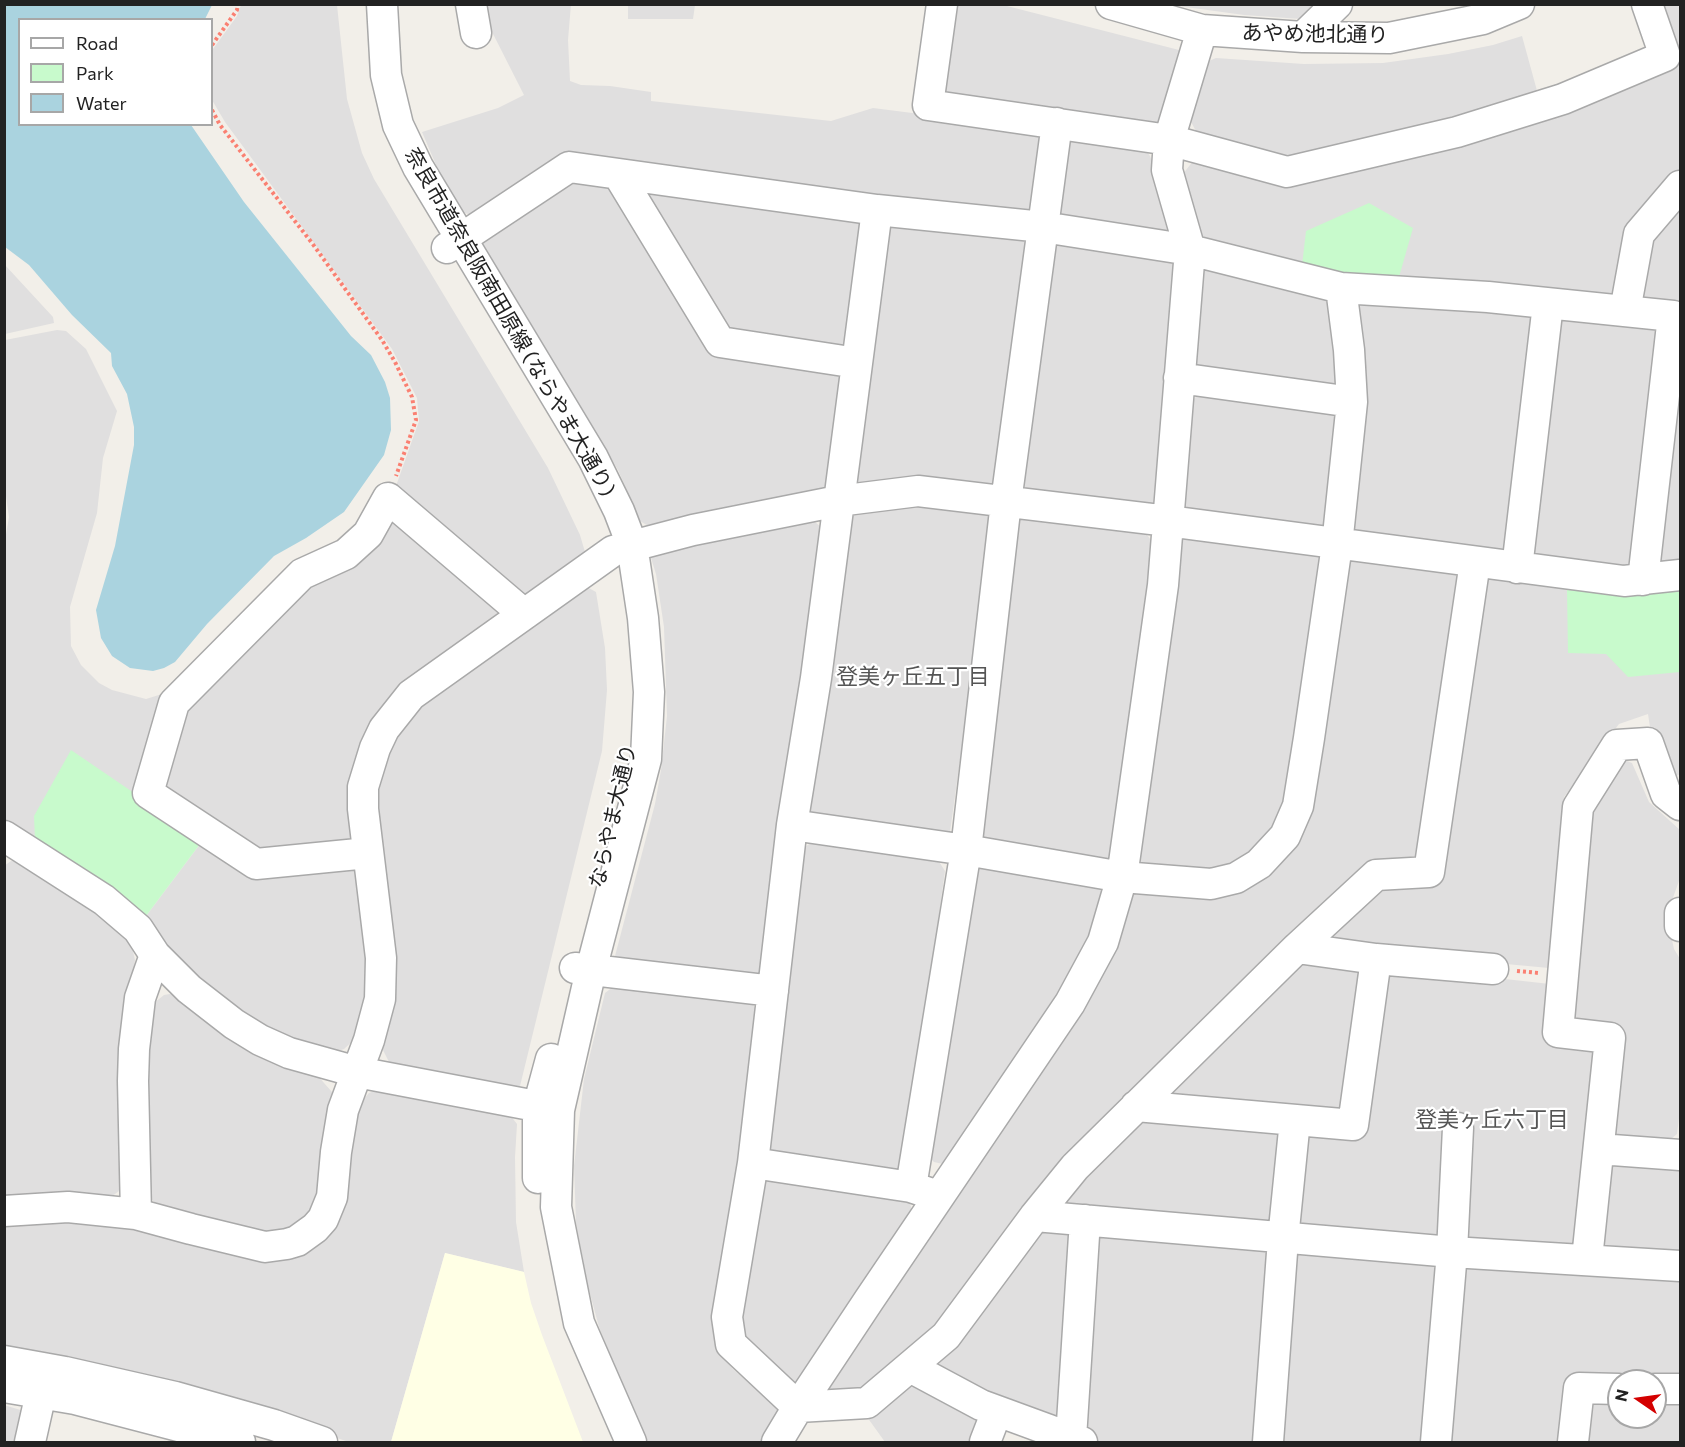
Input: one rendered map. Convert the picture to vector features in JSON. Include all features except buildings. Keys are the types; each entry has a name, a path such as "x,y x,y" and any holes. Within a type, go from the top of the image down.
{"street":[{"name":"ならやま大通り","path":"365,4 370,72 382,122 394,151 454,243 508,348 622,548 622,584 630,628 633,689 631,753 583,969 549,1108"},
{"name":"奈良市道奈良阪南田原線 (ならやま大通り)","path":"382,4 386,75 398,125 454,243"},
{"path":"942,4 927,105 1169,140 1287,172 1457,132 1563,99 1665,56 1647,4"},
{"name":"あやめ池北通り","path":"1111,4 1159,11 1202,30 1303,37 1389,38 1483,19 1519,4"},
{"path":"1303,37 1337,4"},
{"path":"777,1443 798,1407 1070,1003 1103,942 1122,877 1163,585 1190,250 1167,170 1169,140 1202,30"},
{"path":"911,1187 966,850 1006,502 1057,123"},
{"path":"454,243 569,167 877,210 1043,227 1190,250 1341,288 1488,297 1677,317 1643,580"},
{"path":"618,174 720,342 857,363"},
{"path":"1625,311 1639,234 1680,186"},
{"path":"877,210 816,678 792,825 753,1162 727,1317 731,1344 798,1407 867,1403 946,1336 1035,1216 1075,1167 1297,948 1376,875 1429,872 1475,561"},
{"path":"792,825 966,850 1122,877 1211,884 1236,878 1259,864 1285,836 1298,806 1310,738 1336,545 1352,402 1349,350 1341,288"},
{"path":"1517,568 1548,304"},
{"path":"1179,378 1352,402"},
{"path":"4,1211 68,1207 136,1214 265,1246 287,1244 306,1235 323,1219 332,1197 343,1110 376,1020 381,979 381,958 368,853 363,787 375,748 384,729 411,695 524,614 622,548 693,530 838,501 918,491 1168,521 1336,545 1624,581 1680,575"},
{"path":"368,853 256,864 148,793 174,703 302,574 346,554 368,534 388,498 524,614"},
{"path":"1587,1259 1610,1038 1558,1032 1578,807 1617,745 1648,743 1676,795"},
{"path":"4,836 104,900 138,929 155,956 210,1007 260,1040 289,1053 357,1072 549,1108"},
{"path":"1680,913 1680,927"},
{"path":"1297,948 1376,959 1493,969"},
{"path":"136,1214 134,1049 140,998 155,956"},
{"path":"1136,1106 1353,1125 1376,959"},
{"path":"583,969 773,991"},
{"path":"549,1108 537,1167 542,1227 556,1299 609,1443"},
{"path":"549,1108 556,1206 579,1323 631,1443"},
{"path":"1268,1443 1283,1239 1295,1120"},
{"path":"1437,1443 1452,1252 1458,1128"},
{"path":"1599,1149 1680,1155"},
{"path":"753,1162 911,1187 941,1196"},
{"path":"1035,1216 1283,1239 1680,1266"},
{"path":"910,1366 981,1405 1077,1440 1085,1220"},
{"path":"4,1361 65,1372 175,1397 274,1425 322,1443"},
{"path":"4,1387 75,1399 240,1443"},
{"path":"1573,1443 1579,1388 1607,1389"},
{"path":"30,1443 41,1393"},
{"path":"985,1443 997,1411"}],"path":[{"path":"213,44 237,10 238,4"},
{"path":"213,112 220,125 312,243 382,340 412,396 416,420 388,498"},
{"path":"1493,969 1564,975"}],"shaded area":[{"path":"571,4 568,40 570,81 581,85 610,86 651,92 651,101 831,121 873,108 1038,129 1045,141 1035,210 1025,217 572,156 477,216 464,213 439,172 422,132 498,108 524,95 487,22 482,5"},
{"path":"241,5 337,5 347,99 362,153 374,179 548,468 580,535 585,552 581,561 531,596 519,594 396,486 419,421 417,398 392,349 225,122 213,102 213,49 237,16"},
{"path":"628,5 695,5 693,19 628,19"},
{"path":"951,5 1003,5 1183,51 1167,120 1156,128 948,99 939,84"},
{"path":"1171,5 1318,5 1301,19 1244,15"},
{"path":"1655,5 1680,5 1680,169 1624,234 1614,291 1600,302 1301,274 1197,234 1180,178 1196,157 1264,178 1678,56"},
{"path":"1522,36 1539,98 1286,163 1197,133 1190,120 1204,63 1216,58 1304,64 1383,63 1448,54 1493,45"},
{"path":"1074,134 1143,146 1150,156 1176,229 1167,238 1062,223 1053,211 1063,142"},
{"path":"575,176 603,181 614,191 714,352 836,370 845,381 830,488 650,527 640,521 618,470 482,246 486,232"},
{"path":"645,186 857,215 865,227 850,344 840,352 724,329 638,198"},
{"path":"1680,203 1680,308 1639,297 1645,245"},
{"path":"895,220 1023,236 1030,245 999,478 989,488 856,490 884,229"},
{"path":"1057,241 1163,256 1176,266 1158,503 1149,510 1024,492 1018,483 1049,251"},
{"path":"1212,264 1327,299 1340,378 1328,389 1203,371 1193,360 1197,275"},
{"path":"5,265 53,317 54,323 5,334"},
{"path":"1353,300 1523,309 1533,319 1507,549 1500,555 1355,536 1346,526"},
{"path":"1566,317 1652,326 1660,338 1636,560 1623,571 1533,558 1552,326"},
{"path":"57,330 66,331 86,349 117,411 103,458 97,513 70,607 71,646 81,665 99,683 112,690 146,699 162,694 139,796 35,840 7,821 5,817 4,546 9,517 4,482 5,340"},
{"path":"1680,342 1680,564 1666,566 1656,556"},
{"path":"1199,393 1334,410 1341,423 1329,521 1318,532 1191,515 1183,506 1190,404"},
{"path":"920,503 984,511 993,523 950,832 938,842 805,813 852,513"},
{"path":"1024,516 1145,532 1153,543 1111,856 1102,862 974,846 1011,523"},
{"path":"394,517 501,603 501,616 414,677 353,846 258,856 162,788 183,709 307,583"},
{"path":"814,521 824,530 764,976 621,966 615,956 655,804 667,716 664,627 656,574 651,558 658,550"},
{"path":"1187,534 1316,550 1323,559 1298,755 1272,838 1223,871 1142,868 1135,859 1177,543"},
{"path":"1351,554 1453,569 1460,579 1421,857 1375,866 934,1338 865,1398 821,1392 1128,897 1141,886 1276,862 1342,563"},
{"path":"1491,573 1680,585 1680,774 1675,777 1657,773 1648,714 1619,724 1564,797 1549,968 1313,946 1376,885 1437,884 1478,582"},
{"path":"587,587 596,592 605,648 607,690 602,751 520,1086 516,1090 390,1064 382,1048 375,814 376,785 387,748 431,693"},
{"path":"1619,758 1632,763 1649,802 1680,830 1680,878 1670,906 1669,926 1674,949 1680,959 1680,1110 1677,1134 1666,1143 1618,1140 1609,1126 1615,1030 1576,1027 1566,1016 1584,806"},
{"path":"203,840 349,865 358,871 370,970 364,1020 357,1037 344,1049 335,1052 277,1037 203,985 143,920"},
{"path":"811,843 938,860 945,871 904,1168 894,1176 766,1157 800,850"},
{"path":"11,861 27,862 119,928 132,947 135,960 122,1054 123,1188 107,1200 5,1198 4,866"},
{"path":"974,864 1098,881 1107,891 1092,938 1075,972 943,1164 934,1162 928,1156"},
{"path":"1296,961 1360,965 1342,1108 1333,1116 1161,1095"},
{"path":"1377,973 1478,976 1550,984 1547,1043 1589,1045 1599,1061 1582,1241 1570,1253 1443,1235 1433,1242 1293,1225 1301,1138 1311,1130 1352,1133"},
{"path":"618,983 752,1003 759,1015 724,1357 733,1369 748,1382 778,1400 781,1412 762,1442 645,1442 599,1327 588,1286 576,1223 574,1166 584,1079 605,993"},
{"path":"164,995 176,995 317,1075 332,1092 333,1103 318,1204 300,1225 269,1235 165,1212 150,1198 145,1052 154,1003"},
{"path":"377,1090 510,1115 517,1124 516,1222 524,1272 445,1253 391,1442 349,1442 240,1406 5,1351 4,1220 80,1219 300,1253 357,1107 369,1093"},
{"path":"1134,1121 1278,1127 1286,1136 1278,1224 1057,1205"},
{"path":"1619,1157 1680,1162 1680,1261 1612,1256 1600,1241 1606,1169"},
{"path":"765,1177 909,1200 911,1207 911,1213 795,1387 746,1354 737,1313"},
{"path":"1042,1228 1068,1230 1075,1242 1062,1420 1053,1428 924,1365"},
{"path":"1098,1232 1270,1246 1259,1442 1094,1442 1079,1436"},
{"path":"1300,1247 1435,1258 1440,1272 1427,1442 1274,1442 1289,1256"},
{"path":"445,1253 524,1272 542,1335 583,1442 391,1442"},
{"path":"1466,1260 1680,1280 1680,1377 1667,1377 1667,1369 1607,1369 1607,1378 1571,1374 1562,1442 1443,1442"},
{"path":"916,1387 983,1413 978,1442 885,1442 867,1417 905,1388"},
{"path":"1680,1394 1680,1442 1579,1442 1588,1400 1607,1399 1607,1429 1667,1429 1667,1395"},
{"path":"4,1405 50,1419 43,1442 5,1442"}],"green space":[{"path":"1369,203 1413,228 1397,284 1301,274 1306,231"},
{"path":"1680,589 1680,672 1628,677 1606,654 1568,653 1567,590 1623,595"},
{"path":"71,750 203,840 143,920 35,840 34,816"}],"water":[{"path":"4,5 212,5 206,18 18,18 18,126 192,126 244,202 351,336 371,355 385,382 390,398 391,430 384,455 344,512 274,556 207,624 175,662 164,668 153,671 130,668 112,656 101,638 96,610 115,546 134,445 134,427 127,394 112,366 111,353 72,315 29,265 5,247"}],"district":[{"name":"登美ヶ丘五丁目","path":"913,677"},
{"name":"登美ヶ丘六丁目","path":"1492,1120"}]}
